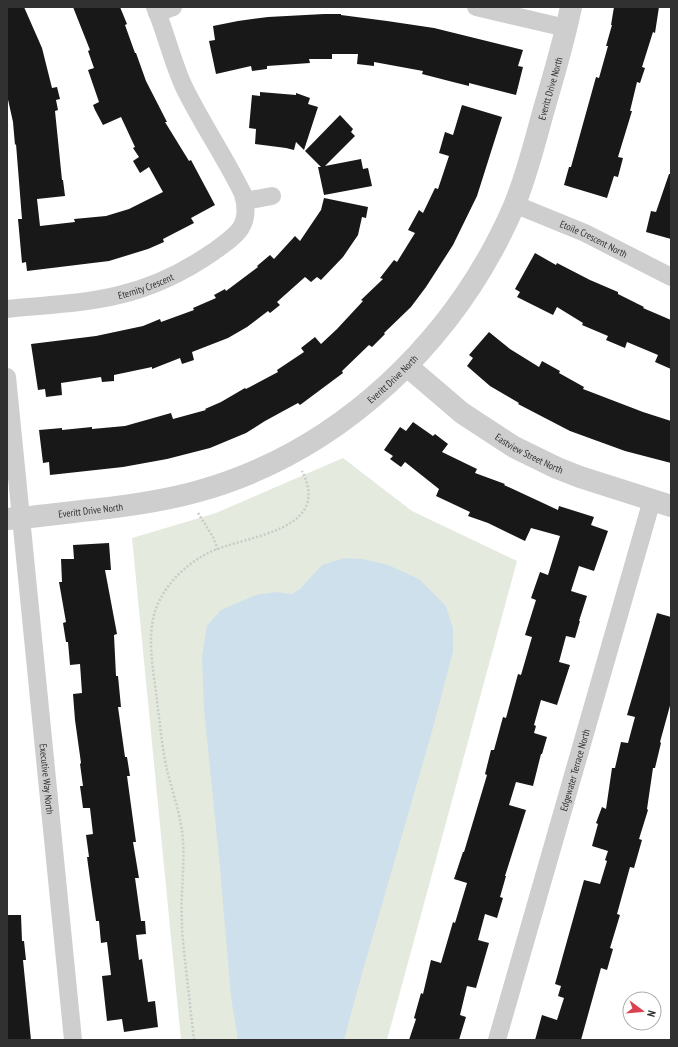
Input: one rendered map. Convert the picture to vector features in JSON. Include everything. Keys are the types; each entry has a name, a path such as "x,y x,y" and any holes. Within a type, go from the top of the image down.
{"street":[{"path":"476,7 566,28"},
{"name":"Everitt Drive North","path":"14,519 147,503 199,491 239,477 298,450 325,433 371,400 427,345 452,313 493,248 514,204 537,134 571,7"},
{"name":"Eternity Crescent","path":"7,309 102,299 133,292 166,279 200,260 236,235 242,229 245,223 246,214 245,201 239,186 184,87 175,66 162,9"},
{"path":"245,201 272,196"},
{"name":"Etoile Crescent North","path":"514,204 584,233 671,277"},
{"name":"Eastview Street North","path":"407,366 462,413 514,447 557,468 580,477 661,503"},
{"name":"Executive Way North","path":"7,377 14,519 73,1040"},
{"name":"Edgewater Terrace North","path":"497,1040 661,503"}],"path":[{"path":"194,1040 182,924 184,846 180,818 164,753 152,662 152,626 154,614 159,601 176,577 196,560 211,551 262,536 281,528 299,517 307,506 309,496 309,487 302,471"},
{"path":"198,513 213,537 218,550"}],"shaded area":[{"path":"343,458 412,511 517,561 387,1040 181,1040 132,538 216,513"}],"water":[{"path":"344,558 363,559 388,565 419,579 446,606 453,629 453,652 431,735 344,1040 238,1040 231,997 204,709 202,656 207,626 221,610 256,595 276,592 292,594 300,589 322,565"}],"building":[{"path":"7,7 24,7 42,48 52,88 57,87 60,99 56,100 58,110 55,111 65,196 37,199 40,226 75,222 74,219 106,216 129,209 163,192 149,167 140,173 133,161 139,157 133,148 135,147 121,117 103,125 95,110 93,105 99,102 88,70 94,68 88,51 90,50 73,7 120,7 127,24 125,25 135,53 146,81 167,122 165,122 189,161 191,160 215,205 191,218 194,223 163,239 164,242 148,249 109,261 27,271 26,262 22,263 18,219 22,219 16,144 15,145 13,122 7,95"},
{"path":"614,7 659,7 655,33 653,32 642,67 645,68 640,83 637,82 630,111 632,111 618,157 623,158 618,177 614,176 607,198 564,185 569,167 571,167 596,77 599,78 608,46 606,46 612,25"},
{"path":"341,14 434,28 523,50 518,66 523,67 516,95 469,83 469,86 422,74 423,71 374,62 374,66 357,64 358,54 332,54 332,59 309,59 310,63 267,66 267,69 252,71 251,66 216,74 209,41 215,40 213,26 268,17"},
{"path":"260,92 296,95 296,93 310,98 308,104 318,107 304,150 296,142 294,150 255,144 256,129 249,128 252,95 260,96"},
{"path":"462,105 502,117 477,196 453,245 426,287 411,307 372,347 369,345 342,371 343,373 300,405 298,403 246,433 210,448 167,459 123,467 50,475 49,462 43,463 39,430 62,428 62,430 92,427 92,429 125,426 171,413 173,419 206,410 205,409 278,372 277,370 304,352 301,348 315,337 321,344 363,301 361,300 383,279 380,278 394,260 397,262 415,233 408,230 419,210 423,213 435,188 438,189 449,156 439,153 445,132 453,135"},
{"path":"340,115 353,129 351,132 355,136 325,166 361,159 363,169 368,168 372,186 324,195 318,167 321,167 305,151"},
{"path":"669,174 671,174 671,239 646,232 651,211 656,212"},
{"path":"324,198 368,207 366,218 362,217 358,235 343,257 321,280 317,277 311,282 305,277 277,302 280,305 270,313 268,311 247,327 228,338 192,352 194,360 182,364 180,358 152,369 152,367 114,375 114,381 102,382 101,377 61,383 62,395 46,397 45,389 38,390 31,344 96,336 143,326 160,319 161,322 194,310 193,308 216,298 214,295 225,289 226,291 258,267 257,266 270,255 274,259 295,236 300,241 321,210"},
{"path":"535,253 556,265 557,263 618,292 618,294 644,307 643,308 671,320 671,369 655,362 658,355 627,342 625,348 606,340 608,336 582,325 583,323 557,307 553,315 517,297 520,292 515,289"},
{"path":"489,332 510,349 539,367 542,361 560,371 559,373 584,387 583,389 671,421 671,463 625,451 570,431 518,404 519,403 490,386 467,366 473,358 469,355"},
{"path":"413,422 433,436 435,434 448,444 442,452 477,469 475,473 505,484 504,485 558,510 559,506 594,517 591,525 608,531 594,571 579,566 571,591 587,596 575,638 566,636 559,662 570,665 557,705 541,700 534,725 536,726 534,733 547,737 533,786 516,782 509,805 526,810 505,876 500,897 503,898 497,918 485,914 478,940 489,943 476,988 467,986 460,1015 466,1017 459,1040 409,1040 416,1019 414,1018 421,993 423,994 431,960 441,963 453,922 455,923 467,883 454,879 464,852 487,775 485,774 491,750 494,750 503,717 506,718 518,674 521,675 532,637 525,635 536,600 531,598 540,572 548,575 560,536 531,528 525,541 488,523 468,516 470,512 436,496 439,489 405,462 401,467 390,459 393,456 384,450 400,427 406,431"},
{"path":"109,543 111,570 105,570 117,634 114,635 116,676 118,676 121,707 118,707 125,757 127,757 130,776 127,776 136,842 133,842 139,878 135,878 141,921 145,921 146,934 136,935 139,960 142,959 148,1002 155,1001 158,1027 124,1032 122,1019 107,1021 102,976 111,975 107,942 101,943 99,921 96,921 87,857 89,857 86,835 93,834 90,808 83,808 80,786 83,786 81,763 73,694 82,693 80,664 70,665 68,642 66,642 63,623 66,622 59,582 62,582 61,559 74,559 73,545"},
{"path":"657,613 671,617 671,702 660,742 655,768 653,768 648,810 639,839 642,840 634,868 630,867 617,914 620,915 610,948 613,949 607,970 601,968 581,1040 535,1040 542,1015 557,1020 564,998 558,996 561,986 555,984 584,880 600,884 607,861 605,860 608,851 592,846 598,824 596,823 602,807 606,809 612,768 615,768 621,742 628,743 635,717 627,715"},
{"path":"7,915 21,915 22,941 24,941 26,960 23,960 31,1040 7,1040"}]}
